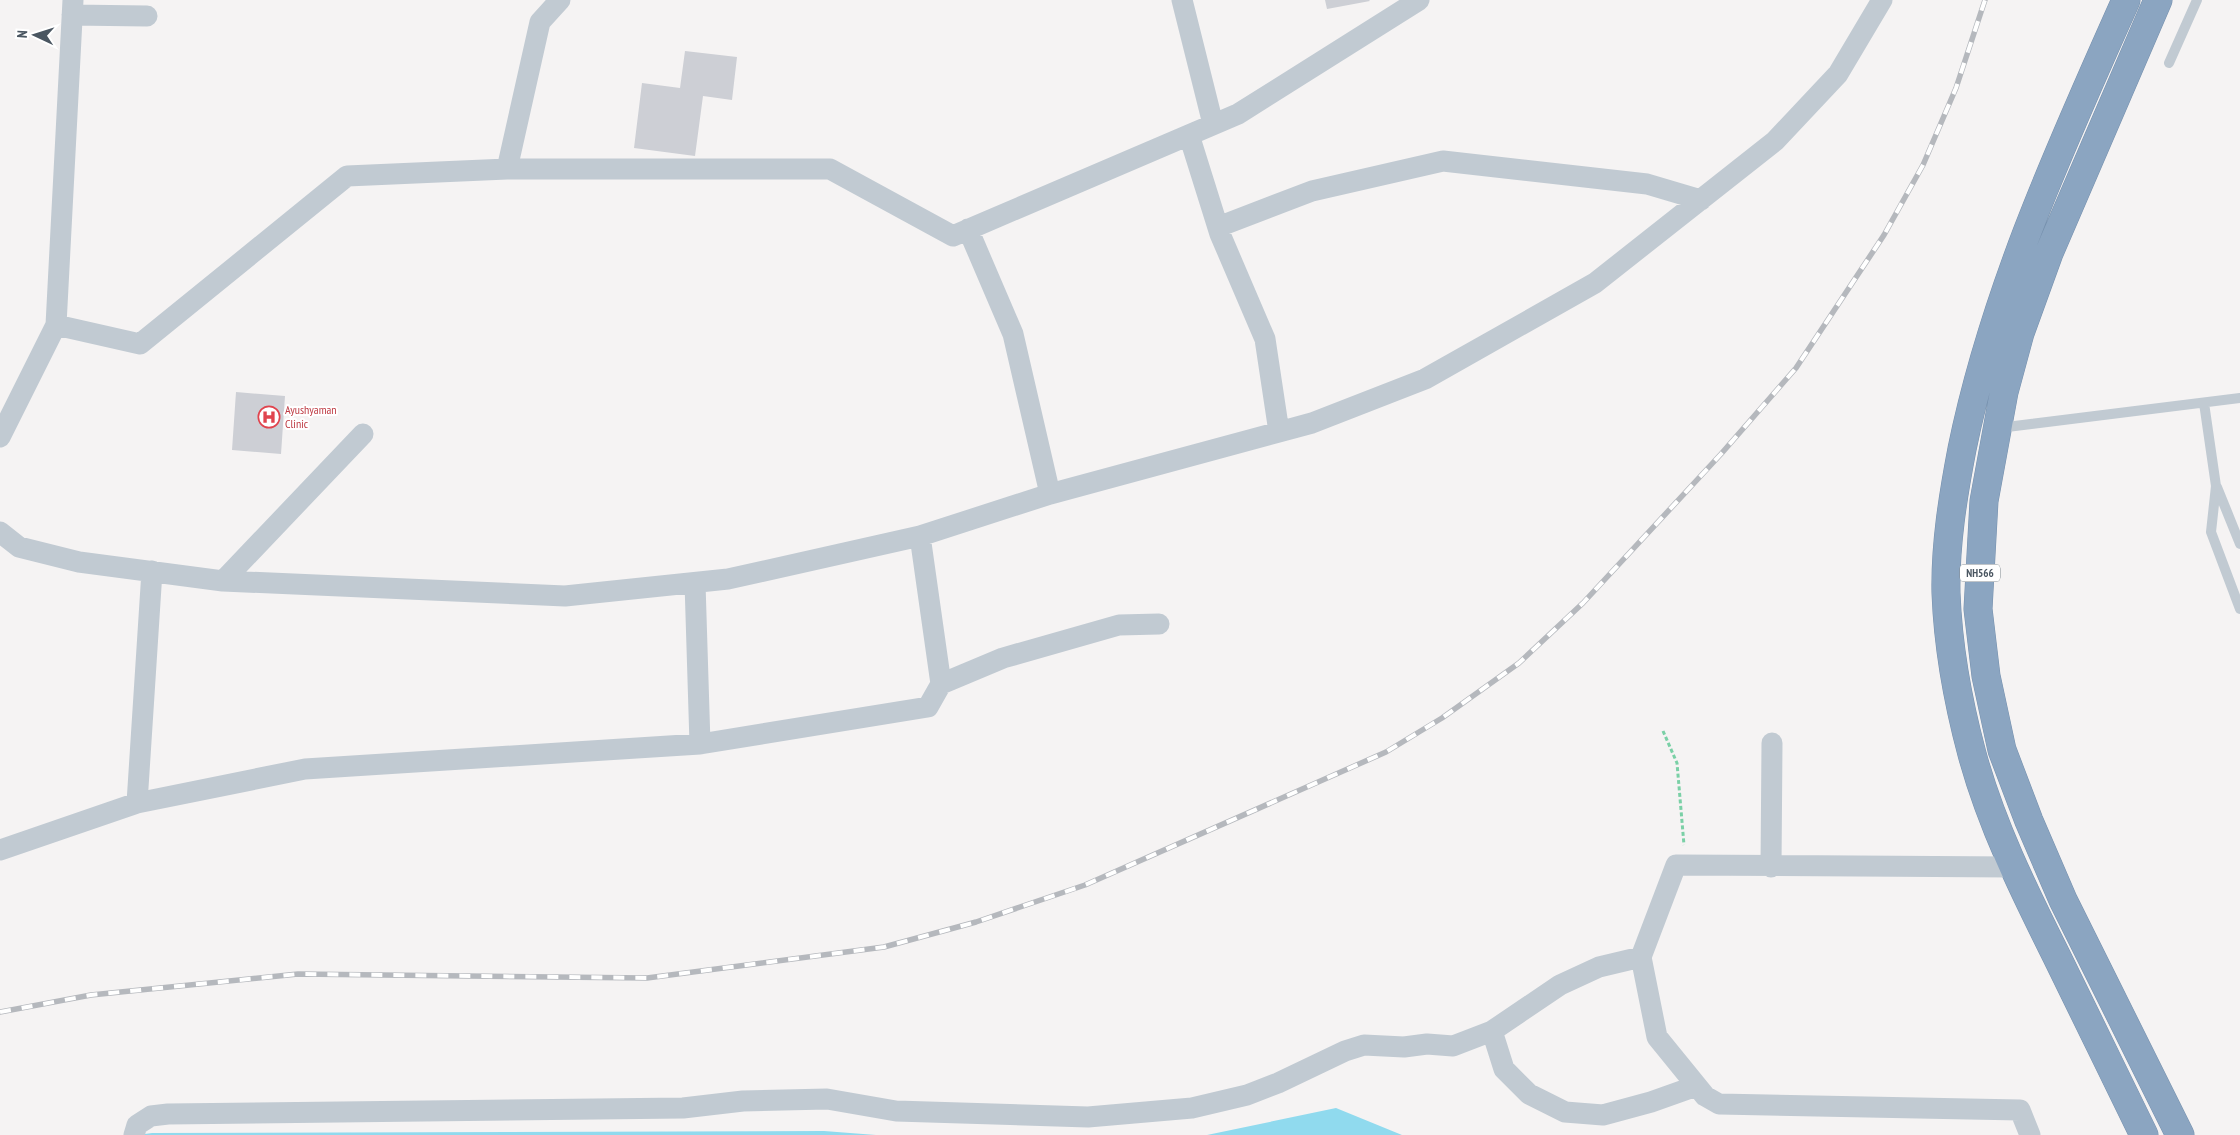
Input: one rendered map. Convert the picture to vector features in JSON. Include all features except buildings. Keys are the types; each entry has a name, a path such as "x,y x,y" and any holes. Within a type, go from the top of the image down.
{"highway":[{"name":"NH566","path":"2126,0 2066,136 2014,265 1990,334 1972,401 1958,472 1948,543 1946,593 1950,643 1958,698 1973,757 2012,867 2144,1135"},
{"name":"NH566","path":"2158,0 2048,253 2020,333 2004,392 1984,501 1978,609 1986,676 2002,750 2029,821 2063,900 2180,1135"}],"street":[{"path":"507,169 540,22 560,0"},
{"path":"1182,0 1213,124"},
{"path":"56,325 140,344 347,176 507,169 830,168 953,236 1238,114 1420,0"},
{"path":"0,532 19,547 79,562 223,581 565,596 728,579 920,536 1050,494 1312,423 1425,379 1595,283 1775,141 1838,74 1882,0"},
{"path":"0,437 56,325 72,7 147,16"},
{"path":"1189,135 1218,227 1265,339 1279,432"},
{"path":"1218,227 1312,191 1443,161 1646,184 1700,200"},
{"path":"968,229 1013,334 1050,494"},
{"path":"223,581 363,434"},
{"path":"0,850 137,803 305,769 700,744 928,707 941,684 920,536"},
{"path":"137,803 152,571"},
{"path":"695,583 700,744"},
{"path":"941,684 1003,658 1120,625 1159,624"},
{"path":"1771,867 1772,743"},
{"path":"2012,867 1676,865 1640,957 1657,1037 1705,1096 1719,1104 2020,1110 2030,1135"},
{"path":"134,1135 137,1125 151,1116 168,1114 683,1108 785,1099 827,1098 896,1112 1088,1117 1192,1108 1247,1095 1278,1083 1345,1051 1364,1046 1404,1047 1427,1044 1453,1046 1492,1031 1560,985 1599,967 1640,957"},
{"path":"1492,1031 1504,1068 1530,1094 1565,1112 1603,1115 1651,1102 1696,1086"}],"lane":[{"path":"2169,63 2197,0"},
{"path":"1998,429 2240,398"},
{"path":"2204,402 2216,486 2211,532 2240,609"},
{"path":"2216,486 2240,544"}],"path":[{"path":"1663,731 1678,763 1685,852 1676,865"}],"water":[{"path":"1336,1108 1402,1135 1207,1135"},
{"path":"824,1131 876,1135 138,1135 152,1133"}],"railway":[{"path":"0,1012 91,995 298,974 647,978 884,947 976,922 1085,885 1386,752 1442,718 1519,663 1583,603 1721,454 1796,368 1884,235 1923,165 1956,88 1985,0"}],"place":[{"name":"Ayushyaman Clinic","path":"269,417"}]}
